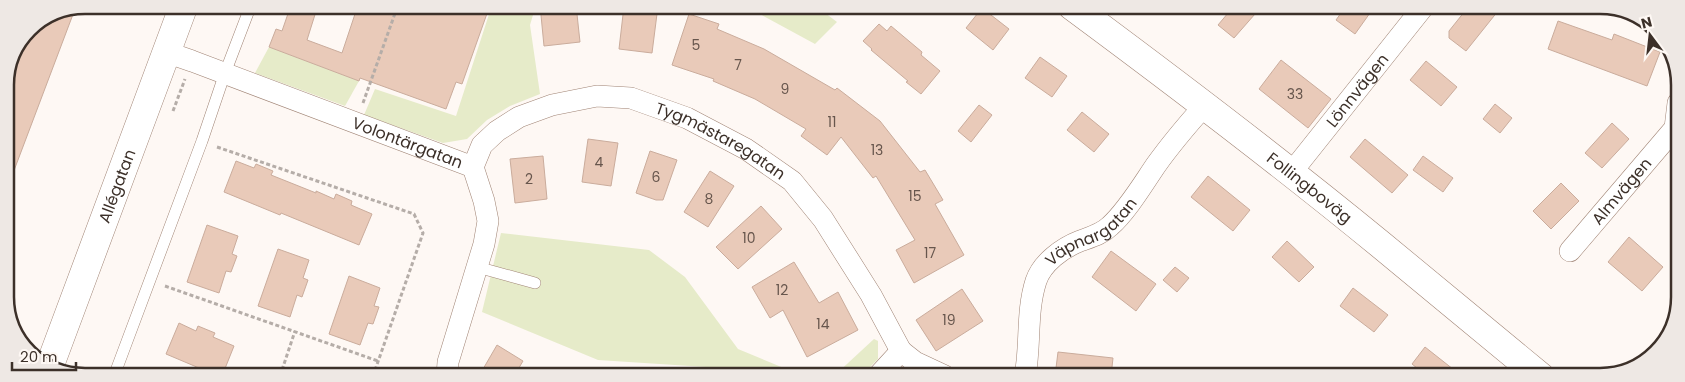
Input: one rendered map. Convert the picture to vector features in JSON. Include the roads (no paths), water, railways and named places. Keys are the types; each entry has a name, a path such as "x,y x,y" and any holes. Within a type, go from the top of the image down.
{"main road":[{"name":"Allégatan","path":"52,360 181,14"},
{"name":"Follingboväg","path":"1083,14 1205,105 1291,173 1530,368"}],"street":[{"name":"Lönnvägen","path":"1291,173 1418,14"},
{"name":"Volontärgatan","path":"166,52 473,168 484,201 488,221 484,244 448,368"},
{"name":"Tygmästaregatan","path":"473,168 482,145 496,131 519,117 552,105 598,96 632,98 687,118 746,149 792,181 823,219 871,295 901,351 928,368"},
{"name":"Väpnargatan","path":"1027,368 1031,307 1036,280 1046,264 1063,249 1099,234 1111,226 1164,155 1205,105"},
{"name":"Almvägen","path":"1570,251 1671,137"},
{"path":"885,368 901,351"}],"lane":[{"path":"117,368 248,14"},
{"path":"477,267 535,283"}]}
